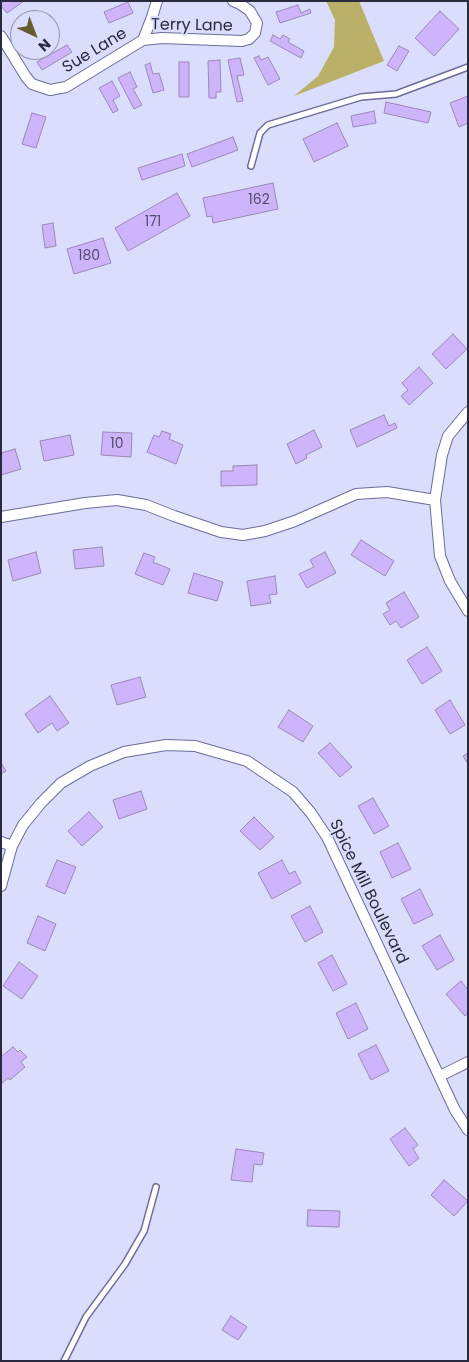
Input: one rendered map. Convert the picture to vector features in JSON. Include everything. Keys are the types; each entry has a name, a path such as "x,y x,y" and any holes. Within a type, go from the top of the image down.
{"street":[{"path":"143,40 157,1"},
{"name":"Terry Lane","path":"143,40 162,38 242,41 249,39 255,33 257,23 250,11 233,1"},
{"name":"Sue Lane","path":"1,36 32,84 50,90 66,86 143,40"},
{"path":"468,412 448,436 442,455 435,500 440,556 450,581 468,611"},
{"path":"1,517 85,503 117,500 146,504 221,532 243,534 265,531 295,521 356,494 387,492 435,500"},
{"name":"Spice Mill Boulevard","path":"1,886 12,846 23,825 61,783 90,766 124,752 166,745 195,746 247,761 292,792 311,813 327,837 455,1110 468,1130"},
{"path":"1,842 12,846"},
{"path":"440,1076 468,1062"}],"lane":[{"path":"251,166 260,133 268,125 361,97 396,94 468,67"},
{"path":"64,1361 86,1317 125,1264 144,1232 156,1187"}],"shaded area":[{"path":"326,1 359,1 384,61 294,96 318,76 334,47 335,20"}],"building":[{"path":"3,1 24,1 7,13 1,6"},
{"path":"128,2 133,13 109,23 104,12"},
{"path":"298,5 301,13 310,9 311,13 280,23 276,12"},
{"path":"440,11 459,29 434,56 415,38"},
{"path":"273,35 280,39 283,35 290,39 288,42 304,51 301,58 270,41"},
{"path":"67,45 72,52 60,59 60,49"},
{"path":"399,46 409,51 397,71 387,65"},
{"path":"259,56 261,60 268,57 280,79 268,85 254,58"},
{"path":"240,58 244,75 237,76 243,101 237,102 228,60"},
{"path":"41,60 59,60 42,70 37,62"},
{"path":"220,60 221,92 216,92 216,98 209,98 208,61"},
{"path":"179,62 189,62 189,97 179,97"},
{"path":"150,63 153,74 159,73 164,90 153,93 145,65"},
{"path":"130,72 137,87 133,89 142,105 134,109 118,78"},
{"path":"112,81 120,96 113,100 118,110 113,113 99,88"},
{"path":"468,96 468,123 459,127 450,103"},
{"path":"386,102 431,112 428,123 384,113"},
{"path":"374,111 376,123 353,127 351,116"},
{"path":"32,113 46,117 36,148 22,144"},
{"path":"337,123 348,146 314,162 303,139"},
{"path":"233,137 238,150 192,167 187,154"},
{"path":"182,154 185,166 142,180 138,168"},
{"path":"273,183 278,209 213,223 212,216 207,217 203,198"},
{"path":"177,193 190,216 128,251 115,228"},
{"path":"53,223 56,246 45,248 42,225"},
{"path":"103,238 111,263 74,274 67,249"},
{"path":"453,334 467,349 446,369 432,354"},
{"path":"419,367 433,383 409,405 401,396 408,390 402,383"},
{"path":"384,415 389,426 395,423 397,428 357,447 350,430"},
{"path":"314,430 322,447 306,455 307,458 296,464 287,444"},
{"path":"162,431 171,434 169,439 183,445 176,464 147,452 154,435 159,437"},
{"path":"103,432 132,433 131,457 101,455"},
{"path":"70,435 74,455 44,461 40,441"},
{"path":"15,449 21,469 1,475 1,453"},
{"path":"257,465 257,485 221,486 221,471 233,471 233,466"},
{"path":"361,540 394,561 385,576 351,555"},
{"path":"102,547 104,566 75,569 73,550"},
{"path":"36,552 41,573 13,581 8,560"},
{"path":"325,552 336,573 307,588 299,574 314,567 310,560"},
{"path":"144,553 155,557 153,562 170,569 163,585 135,574"},
{"path":"194,573 223,582 217,601 188,593"},
{"path":"275,576 277,594 269,595 271,603 251,606 247,581"},
{"path":"404,592 419,617 401,628 396,621 390,625 383,614 390,610 386,603"},
{"path":"427,647 442,671 422,684 407,660"},
{"path":"140,677 146,697 117,705 111,685"},
{"path":"50,696 69,723 57,731 52,723 38,733 25,714"},
{"path":"450,700 465,725 450,734 435,710"},
{"path":"289,710 313,726 303,742 278,727"},
{"path":"330,743 352,767 340,777 318,753"},
{"path":"468,753 468,764 463,756"},
{"path":"1,763 6,771 1,774"},
{"path":"141,791 147,809 119,819 113,800"},
{"path":"373,798 389,826 374,834 358,806"},
{"path":"89,812 103,827 82,846 68,831"},
{"path":"254,817 274,837 260,850 240,831"},
{"path":"398,843 411,869 392,878 380,852"},
{"path":"57,860 76,867 65,894 46,886"},
{"path":"282,860 289,874 295,871 301,883 272,899 258,873"},
{"path":"420,889 433,915 414,924 401,899"},
{"path":"310,906 323,932 305,942 291,916"},
{"path":"38,916 56,924 45,951 27,943"},
{"path":"440,935 454,960 437,970 422,946"},
{"path":"332,955 347,984 333,991 318,963"},
{"path":"19,962 38,976 22,999 3,986"},
{"path":"461,981 468,990 468,1013 465,1016 446,994"},
{"path":"356,1003 368,1029 348,1039 336,1013"},
{"path":"376,1045 389,1071 371,1080 358,1054"},
{"path":"13,1047 18,1052 20,1050 27,1057 21,1062 25,1067 10,1080 8,1078 1,1084 1,1057"},
{"path":"405,1128 418,1145 413,1149 419,1158 409,1166 390,1139"},
{"path":"236,1149 264,1153 262,1165 254,1164 252,1182 231,1180"},
{"path":"444,1180 468,1201 454,1216 431,1195"},
{"path":"308,1210 340,1211 339,1227 307,1226"},
{"path":"231,1316 247,1327 238,1340 222,1330"}]}
